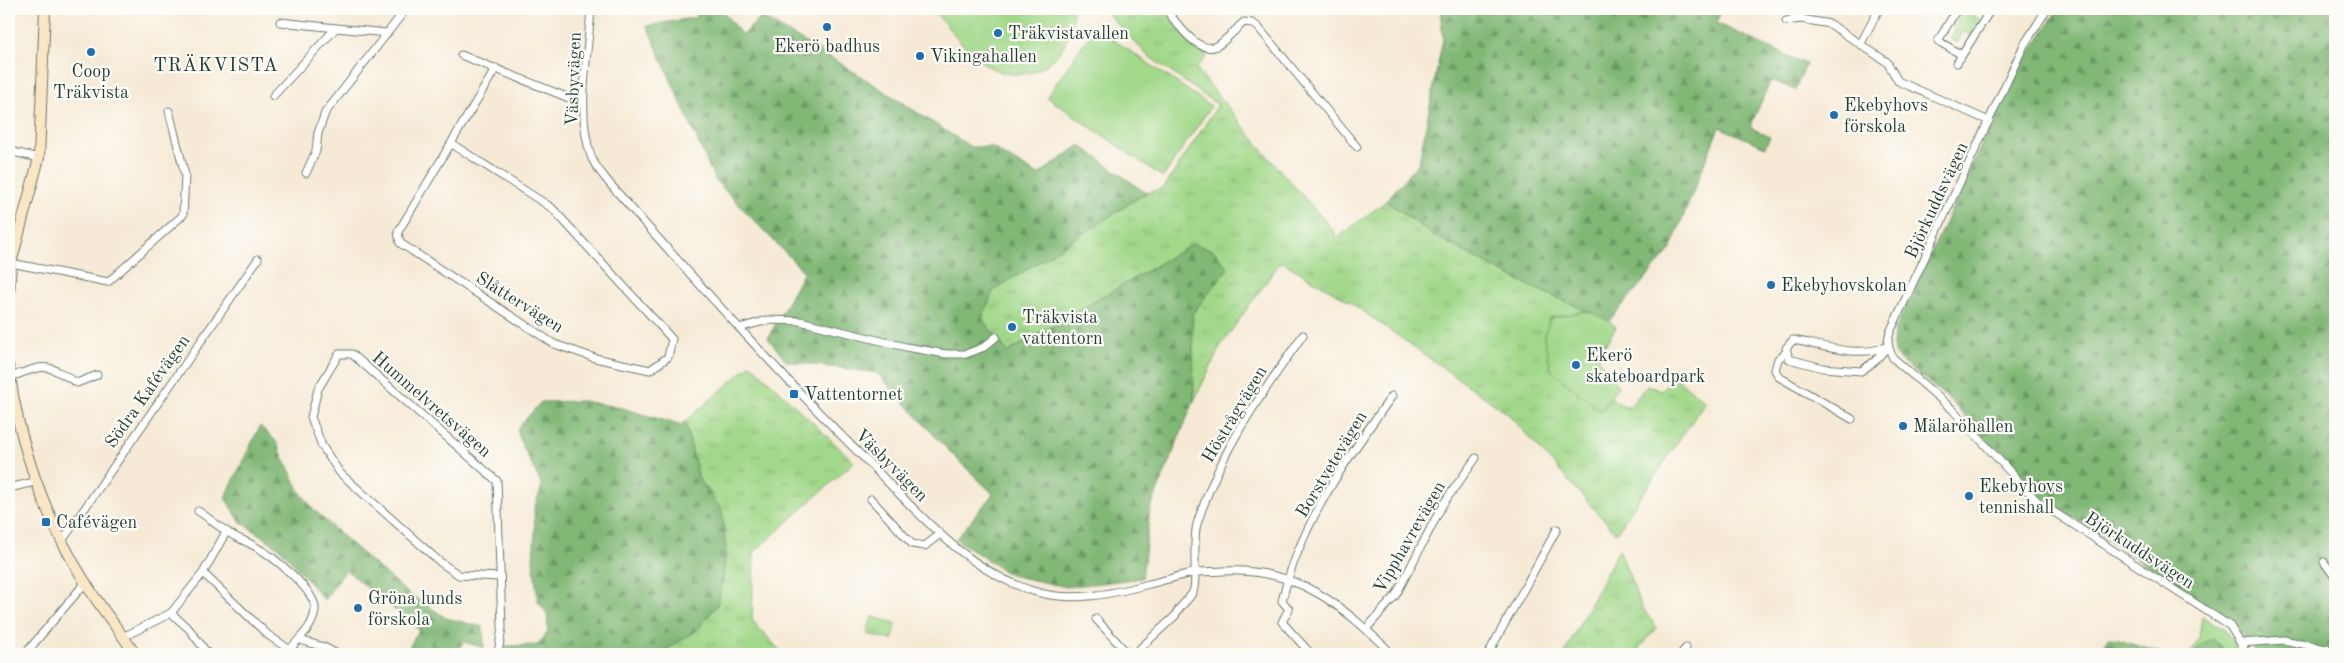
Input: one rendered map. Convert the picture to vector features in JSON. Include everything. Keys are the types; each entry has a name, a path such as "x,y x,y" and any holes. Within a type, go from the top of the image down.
{"street":[{"path":"9,295 11,263 39,158 46,9"},
{"path":"306,173 316,151 318,133 325,114 406,9"},
{"name":"Väsbyvägen","path":"591,9 584,104 585,133 591,158 610,184 739,328 830,424 940,534 982,568 1034,591 1072,596 1111,595 1194,572 1240,570 1288,578 1330,600 1366,629 1392,654"},
{"path":"1165,9 1199,45 1208,48 1219,45 1244,22 1252,22 1357,147"},
{"path":"1798,9 1802,19"},
{"path":"1861,43 1879,9"},
{"path":"1957,9 1938,41 1962,54"},
{"path":"1957,64 1991,9"},
{"name":"Björkuddsvägen","path":"2044,10 2024,45 1891,330 1887,339 1888,346 1893,358 1952,408 2037,502 2219,618 2230,626 2247,654"},
{"path":"1786,21 1802,19 1830,24 1887,62 1898,81 1989,122"},
{"path":"280,22 387,33"},
{"path":"273,96 336,28"},
{"path":"461,55 584,104"},
{"name":"Slåttervägen","path":"452,144 552,208 672,338 668,357 650,370 595,358 554,344 400,243 397,238 398,232 496,68"},
{"path":"11,263 108,282 183,216 185,175 169,111"},
{"path":"9,151 39,158"},
{"name":"Södra Kafévägen","path":"62,541 258,259"},
{"path":"739,328 768,320 800,321 906,347 946,354 966,354 984,347 996,337"},
{"name":"Höstrågvägen","path":"1134,654 1175,616 1178,608 1193,591 1196,526 1216,470 1248,412 1303,336"},
{"path":"1852,419 1779,377 1776,370 1778,359 1787,352 1786,348 1793,340 1857,351 1876,351 1888,346"},
{"name":"Björkuddsvägen","path":"1787,352 1789,359 1823,368 1861,371 1875,361 1888,346"},
{"name":"Hummelvretsvägen","path":"498,654 502,628 497,481 352,354 339,354 318,389 311,417 322,446 340,473 396,524 459,575 500,577"},
{"path":"98,375 77,383 54,368 43,366 9,372 34,482 62,541 85,583 136,654"},
{"name":"Borstvetevägen","path":"1311,654 1282,622 1289,609 1282,601 1288,578 1318,509 1354,448 1392,396"},
{"name":"Vipphavrevägen","path":"1366,629 1396,595 1443,504 1476,458"},
{"path":"9,488 34,482"},
{"path":"872,499 912,544 925,546 940,534"},
{"path":"198,511 226,532 254,545 298,581 311,597 315,609 312,620 300,640 288,652 203,573"},
{"path":"1488,654 1557,530"},
{"path":"123,637 171,613 203,573 226,532"},
{"path":"2324,562 2335,577"},
{"path":"26,654 85,583"},
{"path":"171,613 189,629 208,654"},
{"path":"1096,619 1128,654"},
{"path":"300,640 324,647 338,654"},
{"path":"2241,643 2284,640 2335,651"},
{"path":"1681,654 1686,648"}],"green space":[{"path":"695,9 721,9 742,35 762,17 845,66 971,147 991,147 1038,175 1080,145 1146,193 993,291 982,319 1008,352 1193,244 1213,250 1228,268 1192,314 1194,401 1150,509 1142,578 1067,587 1010,575 956,539 993,494 946,448 877,373 786,361 768,338 804,272 715,180 647,26 698,17"},
{"path":"932,9 1073,9 1071,26 1066,41 1058,54 1047,64 1034,71 1020,74 1004,73 980,61 965,47"},
{"path":"1103,9 1165,9 1207,57 1196,68 1269,158 1335,232 1336,239 1386,201 1433,235 1521,282 1587,311 1550,318 1601,411 1612,398 1624,407 1630,407 1647,385 1661,391 1674,376 1705,402 1616,533 1507,413 1350,302 1281,261 1221,345 1194,401 1192,314 1228,268 1193,244 1008,352 982,319 993,291 1146,193 1164,188 1218,105 1147,55"},
{"path":"1440,9 1722,9 1716,23 1806,64 1795,90 1771,80 1750,127 1770,137 1765,147 1719,127 1670,250 1609,321 1521,282 1433,235 1386,201 1419,162 1443,38"},
{"path":"1961,9 1981,20 1972,36 1963,31 1957,43 1950,39 1956,28 1951,25"},
{"path":"2058,9 2335,9 2335,654 2258,654 2231,622 2114,543 2039,497 1949,399 1898,358 1893,346 1894,332 2012,80"},
{"path":"1095,27 1211,106 1163,177 1047,97"},
{"name":"Ekerö skateboardpark","path":"1587,311 1609,321 1616,327 1599,355 1599,360 1618,386 1601,411 1551,370 1544,337 1550,318"},
{"path":"751,364 854,462 754,552 752,620 783,654 660,654 698,629 717,605 710,492 699,480 685,422"},
{"path":"582,401 622,408 680,425 685,422 699,480 722,510 726,549 723,582 717,605 698,629 660,654 501,654 502,646 538,645 548,631 547,614 538,601 533,560 534,509 542,486 517,429 541,402"},
{"path":"260,426 275,440 300,492 314,510 405,591 446,618 483,627 484,648 464,642 456,654 416,654 408,649 419,630 346,570 324,600 282,550 240,521 225,498"},
{"path":"1619,549 1641,606 1657,628 1634,654 1564,654"},
{"path":"2202,616 2215,625 2224,628 2240,654 2223,654 2221,646 2190,654 2199,639"},
{"path":"872,617 896,623 892,640 867,634"},
{"path":"2109,637 2165,654 2099,654"},
{"path":"2213,638 2221,646 2223,654 2192,654 2204,643"}],"place":[{"name":"Ekerö badhus","path":"827,27"},
{"name":"Träkvistavallen","path":"998,33"},
{"name":"Coop Träkvista","path":"91,52"},
{"name":"Vikingahallen","path":"920,56"},
{"name":"Ekebyhovs förskola","path":"1834,115"},
{"name":"Ekebyhovskolan","path":"1771,285"},
{"name":"Träkvista vattentorn","path":"1012,327"},
{"name":"Ekerö skateboardpark","path":"1576,365"},
{"name":"Vattentornet","path":"794,394"},
{"name":"Mälaröhallen","path":"1903,426"},
{"name":"Ekebyhovs tennishall","path":"1969,496"},
{"name":"Cafévägen","path":"46,522"},
{"name":"Gröna lunds förskola","path":"358,608"}],"district":[{"name":"TRÄKVISTA","path":"216,64"}]}
